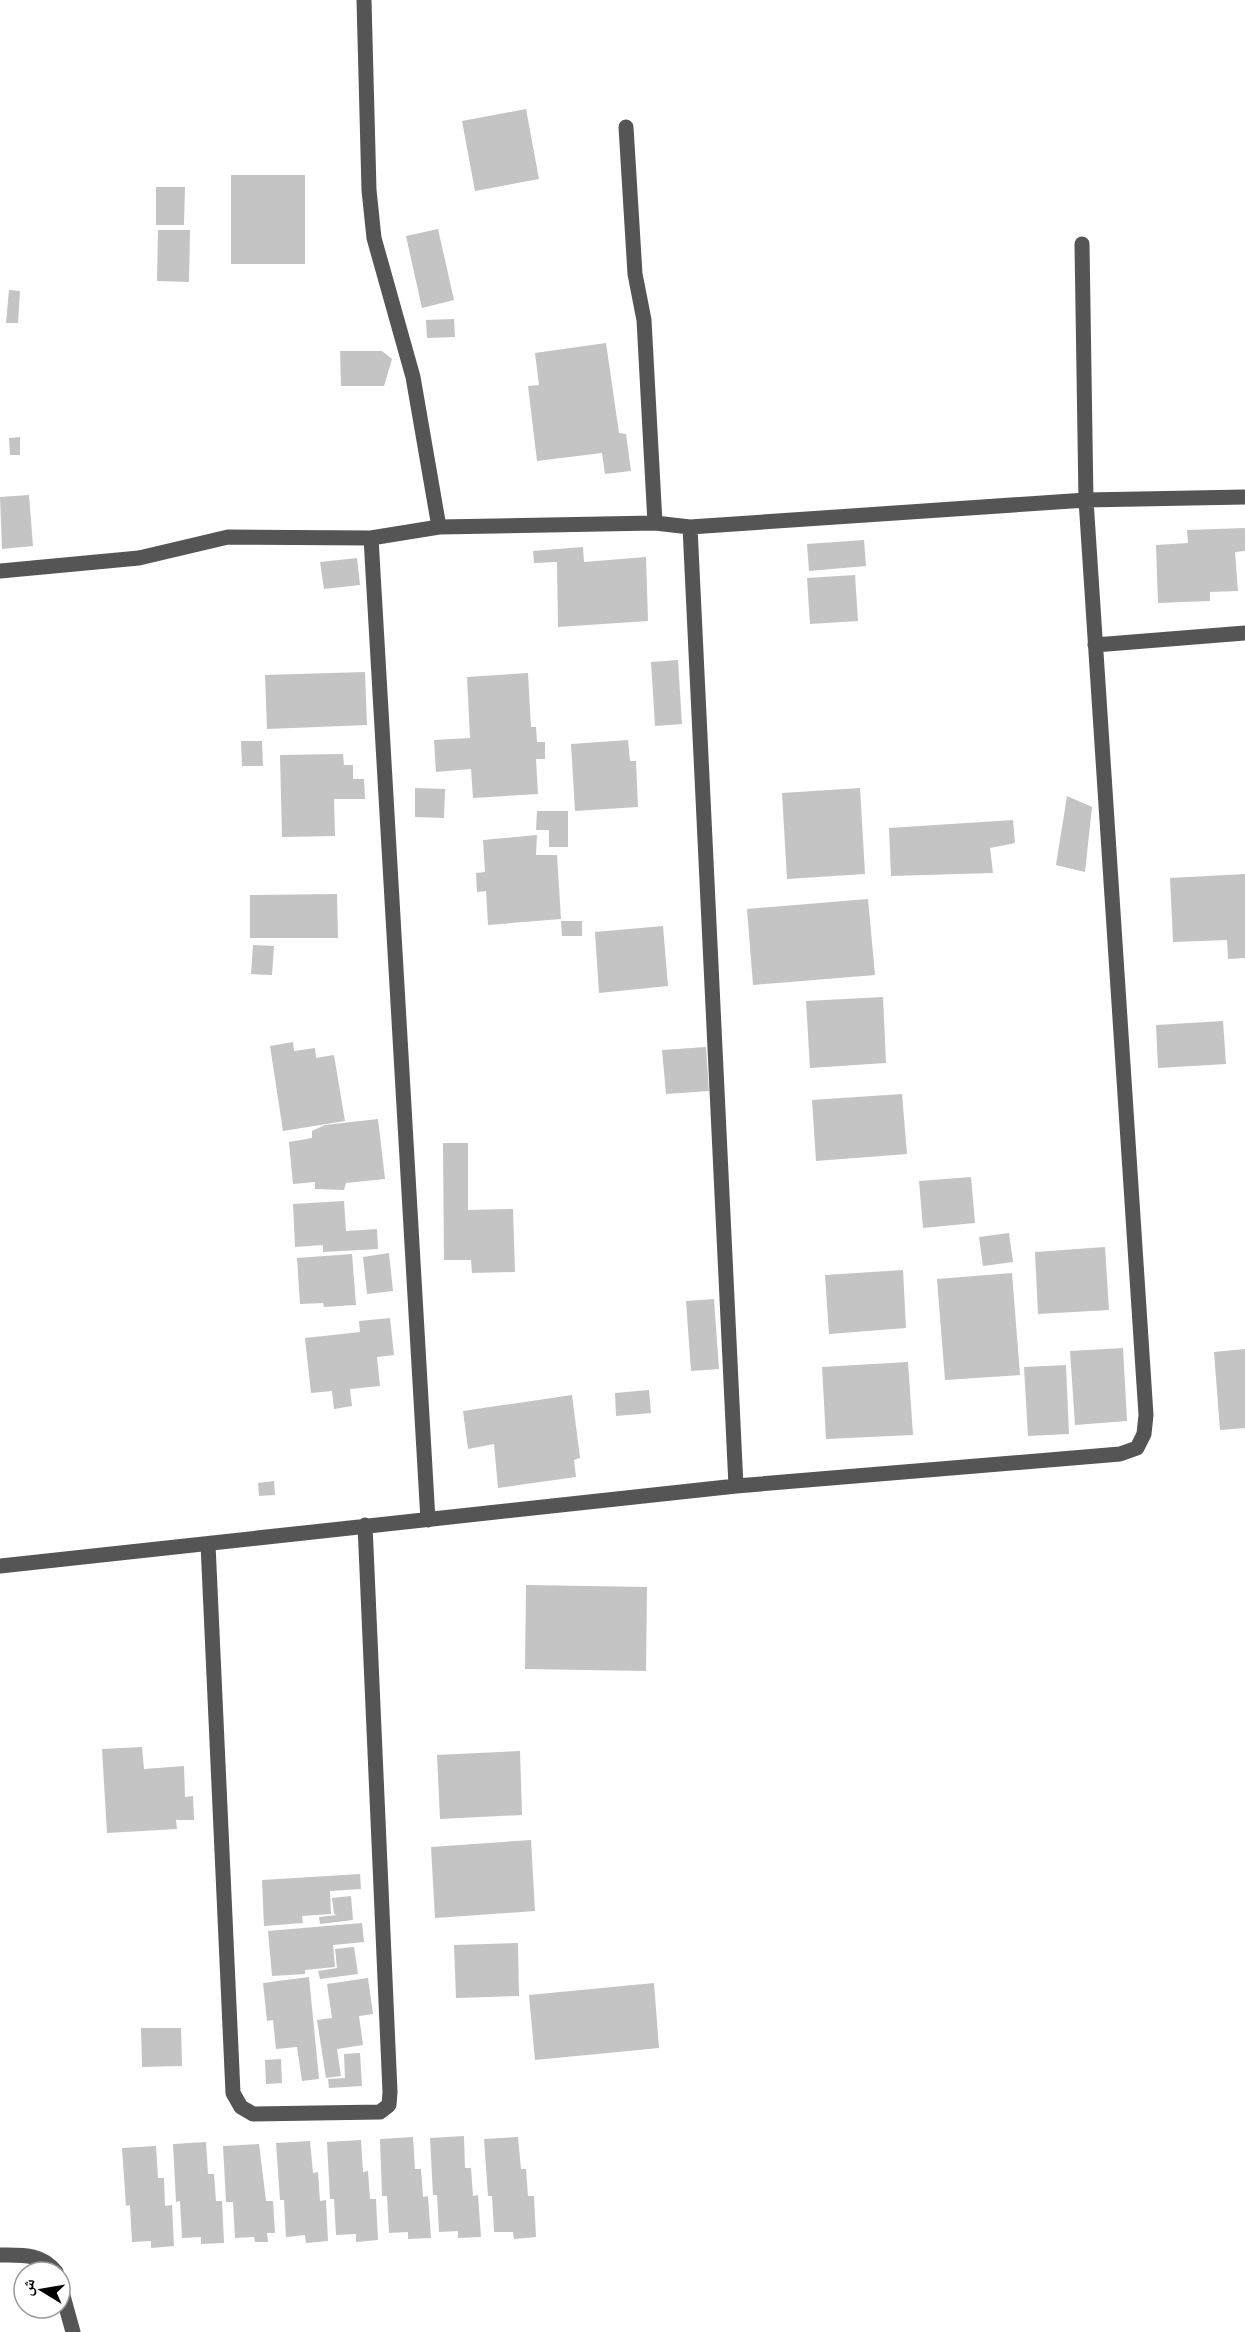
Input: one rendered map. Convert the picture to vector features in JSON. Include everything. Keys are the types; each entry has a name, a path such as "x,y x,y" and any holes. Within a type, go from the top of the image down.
{"street":[{"path":"364,0 369,190 374,238 413,377 439,527"},
{"path":"626,127 635,274 644,320 655,523"},
{"path":"0,1566 736,1486 1120,1454 1137,1448 1144,1434 1146,1416 1086,500 1082,244"},
{"path":"0,571 139,558 228,537 371,538 439,527 655,523 690,526 1086,500 1245,497"},
{"path":"690,526 736,1486"},
{"path":"371,538 429,1520"},
{"path":"1095,645 1245,633"},
{"path":"208,1544 233,2093 241,2107 253,2114 380,2112 388,2105 390,2092 365,1526"},
{"path":"0,2255 27,2254 41,2260"}],"building":[{"path":"526,109 539,179 475,191 462,121"},
{"path":"231,175 305,175 305,264 231,264"},
{"path":"156,187 185,187 184,225 156,225"},
{"path":"438,229 454,300 422,308 406,236"},
{"path":"158,230 190,230 189,282 157,281"},
{"path":"9,290 20,291 18,323 6,323"},
{"path":"454,319 455,337 427,338 426,320"},
{"path":"606,343 619,433 626,434 631,471 605,474 602,453 537,461 528,386 539,385 535,353"},
{"path":"340,351 382,351 392,359 384,386 341,386"},
{"path":"20,437 20,455 10,455 9,438"},
{"path":"29,495 33,546 2,549 0,497"},
{"path":"1245,528 1245,551 1235,552 1238,591 1210,592 1210,601 1158,603 1156,545 1188,543 1187,530"},
{"path":"864,540 866,566 809,571 807,544"},
{"path":"583,547 584,562 646,557 648,621 558,627 557,562 534,563 533,551"},
{"path":"357,558 360,585 324,589 320,562"},
{"path":"855,575 858,621 810,624 807,578"},
{"path":"678,660 682,724 655,726 651,662"},
{"path":"365,672 367,725 267,729 265,675"},
{"path":"528,673 531,727 536,727 537,742 545,742 545,759 536,759 538,794 473,798 471,769 436,772 434,740 470,738 467,677"},
{"path":"628,740 630,761 636,761 638,807 575,811 571,744"},
{"path":"241,741 262,741 263,766 242,766"},
{"path":"343,754 344,765 353,765 353,779 364,779 365,799 334,799 335,836 282,837 280,755"},
{"path":"415,788 445,789 444,818 415,817"},
{"path":"860,788 865,874 787,879 782,793"},
{"path":"1067,796 1092,807 1085,872 1056,865"},
{"path":"537,811 568,811 568,847 549,847 549,830 536,830"},
{"path":"1013,820 1015,843 990,848 993,873 891,876 889,828"},
{"path":"537,835 536,855 557,855 561,919 488,925 486,891 477,892 476,873 485,872 483,840"},
{"path":"1245,874 1245,958 1228,959 1227,940 1173,942 1170,878"},
{"path":"337,894 338,938 250,938 250,895"},
{"path":"868,899 875,975 753,985 747,909"},
{"path":"561,921 582,921 582,936 562,936"},
{"path":"663,926 668,986 599,993 595,932"},
{"path":"253,945 274,946 272,975 251,974"},
{"path":"883,997 886,1063 810,1068 806,1001"},
{"path":"1223,1021 1226,1064 1158,1068 1156,1025"},
{"path":"293,1042 294,1051 315,1048 316,1058 334,1055 345,1121 283,1131 270,1046"},
{"path":"706,1047 709,1091 666,1094 662,1050"},
{"path":"902,1094 907,1154 816,1161 812,1100"},
{"path":"378,1119 385,1179 346,1183 344,1190 315,1189 315,1182 293,1184 289,1142 312,1138 312,1131 325,1125"},
{"path":"443,1143 468,1143 468,1210 513,1209 515,1272 472,1273 471,1260 444,1260"},
{"path":"971,1177 975,1223 923,1228 919,1181"},
{"path":"344,1201 346,1231 377,1229 378,1249 323,1252 323,1245 295,1247 293,1204"},
{"path":"1009,1233 1013,1262 983,1266 979,1237"},
{"path":"1105,1247 1109,1310 1038,1314 1035,1252"},
{"path":"389,1253 393,1291 367,1294 363,1257"},
{"path":"352,1254 356,1305 324,1307 323,1303 300,1304 297,1258"},
{"path":"903,1270 906,1328 829,1334 825,1275"},
{"path":"1012,1273 1020,1375 945,1380 937,1279"},
{"path":"714,1299 719,1369 691,1371 686,1301"},
{"path":"390,1318 394,1355 377,1357 380,1386 350,1389 352,1406 334,1409 332,1391 311,1393 305,1338 360,1332 359,1321"},
{"path":"1123,1348 1127,1421 1075,1425 1070,1351"},
{"path":"1245,1349 1245,1428 1220,1430 1214,1352"},
{"path":"908,1362 913,1435 826,1439 822,1367"},
{"path":"1066,1365 1069,1434 1028,1436 1024,1367"},
{"path":"649,1390 651,1413 616,1416 615,1393"},
{"path":"572,1395 580,1458 574,1460 576,1477 498,1488 494,1444 468,1449 463,1411"},
{"path":"274,1481 275,1495 259,1496 258,1483"},
{"path":"526,1585 647,1587 646,1671 525,1669"},
{"path":"142,1747 144,1769 184,1766 185,1797 193,1796 194,1820 176,1820 177,1829 107,1833 102,1749"},
{"path":"520,1751 522,1815 440,1819 437,1755"},
{"path":"531,1840 535,1911 435,1918 431,1847"},
{"path":"360,1874 361,1889 330,1891 331,1914 302,1916 303,1923 264,1926 262,1880"},
{"path":"351,1896 353,1920 320,1924 319,1917 337,1915 334,1914 332,1898"},
{"path":"362,1923 364,1942 333,1945 335,1967 305,1970 305,1974 272,1976 268,1931"},
{"path":"518,1943 519,1996 456,1998 454,1945"},
{"path":"354,1947 358,1974 320,1979 318,1971 337,1968 335,1949"},
{"path":"309,1977 319,2079 302,2081 297,2047 276,2049 273,2020 267,2021 263,1983"},
{"path":"368,1978 373,2014 359,2016 363,2045 337,2049 341,2076 326,2078 317,2020 332,2018 327,1984"},
{"path":"654,1983 659,2048 535,2060 529,1995"},
{"path":"141,2028 181,2028 182,2066 142,2067"},
{"path":"360,2053 362,2086 329,2088 328,2079 345,2078 344,2054"},
{"path":"281,2059 282,2083 266,2084 265,2060"},
{"path":"464,2136 465,2168 471,2168 473,2196 478,2195 481,2237 458,2238 458,2231 439,2232 437,2195 433,2195 430,2138"},
{"path":"413,2137 415,2169 421,2169 423,2197 428,2196 431,2238 408,2239 408,2232 389,2233 387,2196 382,2196 380,2139"},
{"path":"518,2137 521,2169 526,2169 528,2196 534,2196 536,2237 514,2239 513,2232 494,2232 492,2196 488,2196 484,2139"},
{"path":"361,2140 363,2172 368,2171 370,2199 376,2199 378,2240 356,2242 356,2234 336,2235 334,2199 330,2199 327,2142"},
{"path":"310,2141 313,2173 318,2172 320,2201 326,2200 328,2241 306,2243 305,2235 286,2237 284,2200 280,2200 276,2143"},
{"path":"206,2142 208,2174 214,2174 216,2201 222,2201 224,2243 201,2244 201,2237 182,2238 180,2201 176,2202 173,2144"},
{"path":"259,2144 266,2201 273,2201 275,2233 267,2233 268,2242 255,2242 254,2237 235,2238 233,2202 226,2202 223,2146"},
{"path":"156,2146 158,2178 164,2178 165,2206 172,2205 174,2246 151,2248 151,2241 132,2242 130,2205 126,2206 122,2148"}]}
